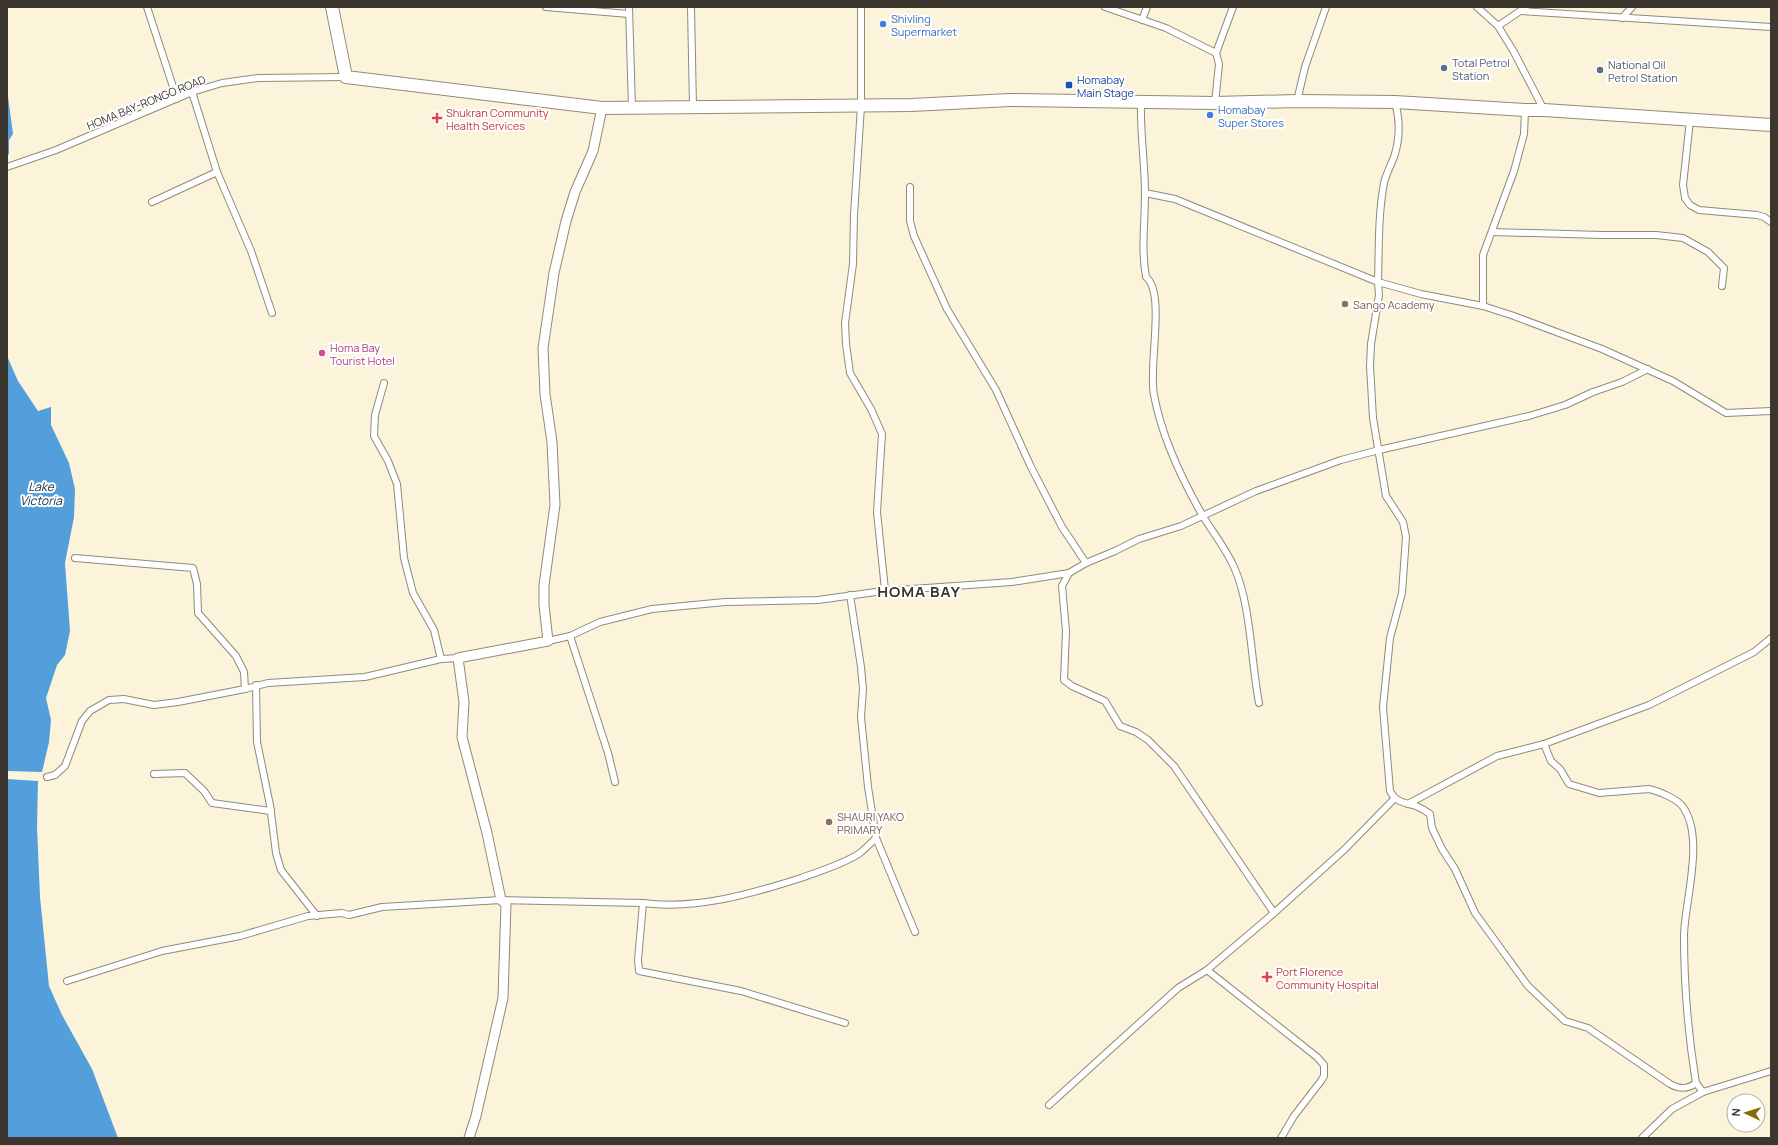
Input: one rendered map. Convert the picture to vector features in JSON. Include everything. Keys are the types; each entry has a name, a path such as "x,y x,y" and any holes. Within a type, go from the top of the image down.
{"highway":[{"path":"332,7 346,77 602,108 911,105 996,100 1215,103 1297,101 1395,102 1771,125"}],"street":[{"path":"147,7 177,99"},
{"path":"546,7 629,14"},
{"path":"629,7 632,108"},
{"path":"691,7 693,107"},
{"path":"861,7 861,106 854,214 853,264 845,323 850,373 871,409 882,434 877,512 885,590 883,591"},
{"path":"1105,7 1166,28 1216,53"},
{"path":"1142,20 1147,7"},
{"path":"1215,103 1220,64 1216,53 1233,7"},
{"path":"1297,101 1305,67 1326,7"},
{"path":"1477,7 1498,26 1514,52 1544,110"},
{"path":"1622,18 1632,7"},
{"path":"1498,26 1524,9 1622,18 1771,27"},
{"name":"HOMA BAY-RONGO ROAD","path":"7,167 56,150 192,92 241,79 346,77"},
{"path":"192,92 217,172 251,251 272,313"},
{"path":"1140,102 1140,128 1145,193 1143,258 1146,277 1152,281 1156,302 1152,375 1153,394 1173,457 1204,517 1231,562 1243,591 1259,703"},
{"path":"1395,102 1399,118 1398,136 1394,155 1385,182 1378,282 1379,295 1370,366 1373,418 1386,496 1402,522 1406,537 1402,593 1390,638 1383,707 1389,784 1394,798 1408,804 1418,806 1430,814 1432,828 1442,849 1455,869 1475,912 1528,986 1565,1021 1588,1028 1676,1087 1686,1088 1696,1083"},
{"path":"548,641 544,605 544,585 555,492 552,442 545,394 543,348 554,273 566,221 575,192 593,151 602,108"},
{"path":"1483,306 1483,255 1514,171 1522,140 1525,110"},
{"path":"1690,120 1683,185 1685,198 1690,205 1699,210 1757,214 1771,222"},
{"path":"152,202 217,172"},
{"path":"910,187 910,221 914,236 946,309 996,390 1031,467 1062,527 1086,563"},
{"path":"1145,193 1175,199 1378,282 1421,294 1483,306 1511,314 1602,348 1673,381 1726,412 1771,411"},
{"path":"1492,232 1656,235 1683,238 1708,252 1724,268 1722,286"},
{"path":"47,777 55,775 65,766 82,720 90,711 109,700 124,699 154,705 245,689 256,685 365,677 441,659 458,658 570,636 600,622 652,609 725,602 818,600 883,591 1012,582 1069,572 1086,563 1115,552 1138,539 1181,526 1204,517 1269,486 1341,460 1529,416 1565,405 1593,392 1622,382 1648,369"},
{"path":"384,383 375,415 374,436 388,461 397,484 404,558 414,593 434,630 441,659"},
{"path":"75,558 193,568 197,584 198,614 236,656 244,672 245,689"},
{"path":"1069,572 1062,586 1066,636 1064,680 1072,686 1105,701 1120,726 1136,732 1148,740 1174,766 1274,913"},
{"path":"850,595 863,690 861,717 868,787 876,838 915,932"},
{"path":"570,636 608,752 615,782"},
{"path":"1408,804 1498,756 1544,744 1650,705 1754,652 1770,641"},
{"path":"458,658 464,702 462,737 487,833 501,900 506,904 503,998 476,1116 469,1138"},
{"path":"256,685 257,742 271,811 276,853 281,870 317,916"},
{"path":"1544,744 1551,761 1560,769 1569,784 1599,793 1656,790 1683,806 1689,822 1693,843 1692,876 1684,934 1687,1015 1696,1083 1703,1092"},
{"path":"154,774 185,773 204,791 212,803 271,811"},
{"path":"1049,1105 1178,988 1207,970 1274,913 1345,849 1394,798"},
{"path":"67,981 162,951 240,936 308,916 342,913 349,915 382,907 501,900 643,903 659,905 702,903 761,891 823,870 860,853 876,838"},
{"path":"643,903 638,960 639,971 741,991 845,1023"},
{"path":"1207,970 1324,1065 1324,1076 1294,1116 1281,1138"},
{"path":"1642,1138 1672,1109 1703,1092 1771,1071"}],"water":[{"path":"7,89 13,134 9,140 9,154 7,156"},
{"name":"Lake Victoria","path":"7,356 18,381 38,411 51,407 51,425 69,463 75,489 74,517 65,563 70,631 65,655 57,665 46,698 51,720 49,742 42,772 7,771"},
{"path":"7,779 38,781 37,827 40,897 49,986 62,1015 92,1069 118,1138 7,1138"}],"place":[{"name":"Shivling Supermarket","path":"883,24"},
{"name":"Total Petrol Station","path":"1444,68"},
{"name":"National Oil Petrol Station","path":"1600,70"},
{"name":"Homabay Main Stage","path":"1069,85"},
{"name":"Homabay Super Stores","path":"1210,115"},
{"name":"Shukran Community Health Services","path":"437,118"},
{"name":"Sango Academy","path":"1345,304"},
{"name":"Homa Bay Tourist Hotel","path":"322,353"},
{"name":"SHAURI YAKO PRIMARY","path":"829,822"},
{"name":"Port Florence Community Hospital","path":"1267,977"}],"district":[{"name":"HOMA BAY","path":"919,591"}]}
